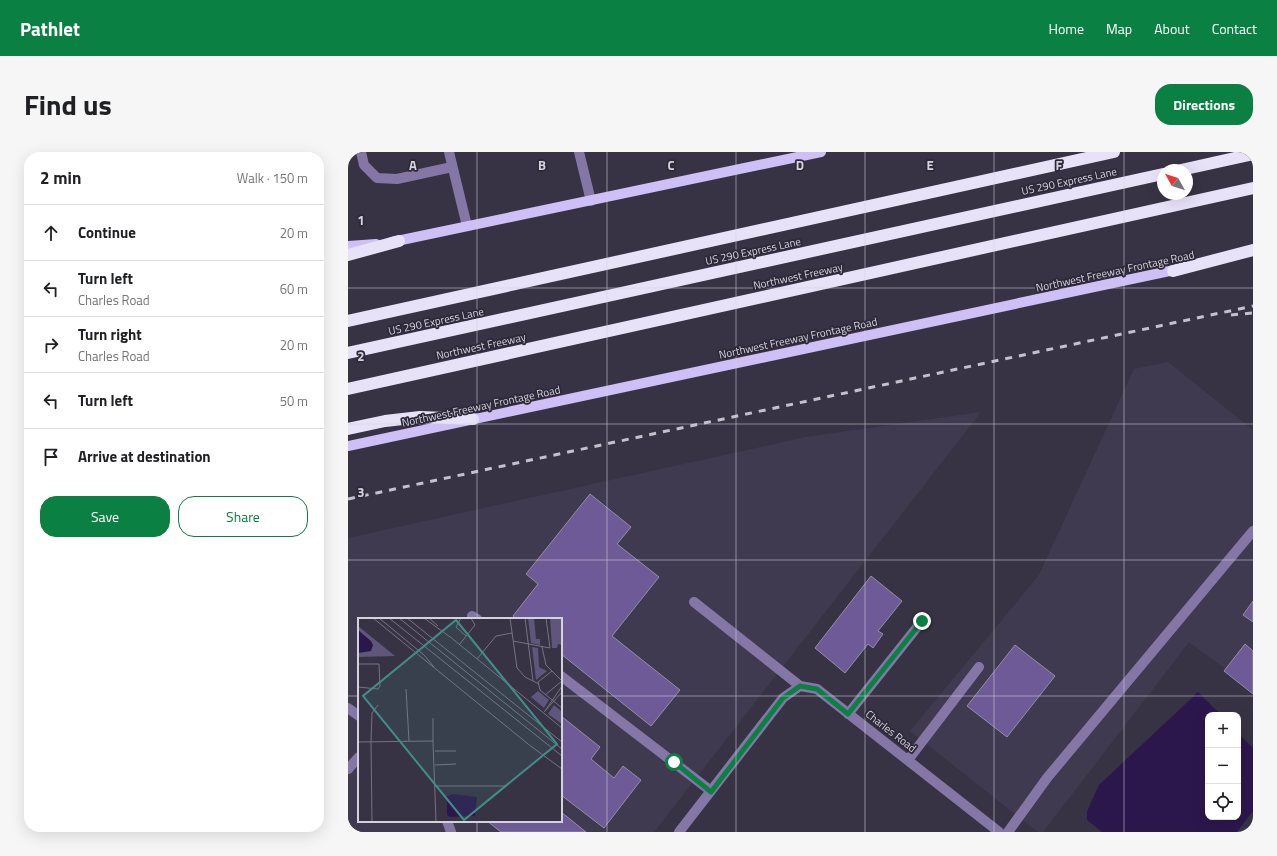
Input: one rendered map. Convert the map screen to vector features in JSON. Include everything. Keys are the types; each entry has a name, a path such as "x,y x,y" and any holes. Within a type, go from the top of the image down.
{"highway":[{"path":"348,321 1114,152"},
{"path":"1193,167 1253,154"},
{"name":"US 290 Express Lane","path":"348,354 1157,175"},
{"name":"Northwest Freeway","path":"348,388 1253,188"},
{"path":"348,255 399,241"},
{"path":"1173,271 1253,250"},
{"path":"348,429 385,421 420,418 473,419"}],"main road":[{"path":"348,246 399,241 821,152"},
{"name":"Northwest Freeway Frontage Road","path":"348,446 1253,254"}],"street":[{"path":"361,152 364,166 377,178 397,179 452,167"},
{"path":"449,152 467,226"},
{"path":"579,152 590,201"},
{"path":"1008,832 1046,778 1253,530"},
{"path":"679,832 783,698 800,686 694,602"},
{"path":"848,714 922,621"},
{"path":"908,760 979,667"},
{"path":"562,677 711,792"},
{"name":"Charles Road","path":"800,686 817,689 999,832"},
{"path":"348,708 358,715"},
{"path":"348,769 358,758"},
{"path":"447,822 451,832"}],"shaded area":[{"path":"1168,362 1253,430 1253,689 1189,642 1043,832 1038,832 910,731 1039,575 1134,369"},
{"path":"981,412 654,832 348,832 348,538 806,437"},
{"path":"1198,692 1218,712 1205,712 1205,820 1241,820 1241,736 1253,748 1253,811 1237,832 1102,832 1087,820 1087,811 1099,785"}],"building":[{"path":"590,494 631,527 617,544 659,577 612,636 680,690 651,726 562,655 562,618 515,618 513,616 538,584 526,574"},
{"path":"871,576 902,601 878,631 883,634 873,648 868,644 845,673 815,648"},
{"path":"1253,601 1253,622 1243,615"},
{"path":"1245,644 1253,651 1253,694 1224,671"},
{"path":"1015,645 1055,676 1007,737 967,706"},
{"path":"562,717 600,747 591,759 614,778 623,766 641,780 604,828 562,796"},
{"path":"562,813 586,832 501,832 488,822 562,822"}],"railway":[{"path":"348,499 1253,306"},
{"path":"1231,315 1253,313"}],"route":[{"path":"674,762 711,792 783,698 800,686 817,689 848,714 922,621"}]}
